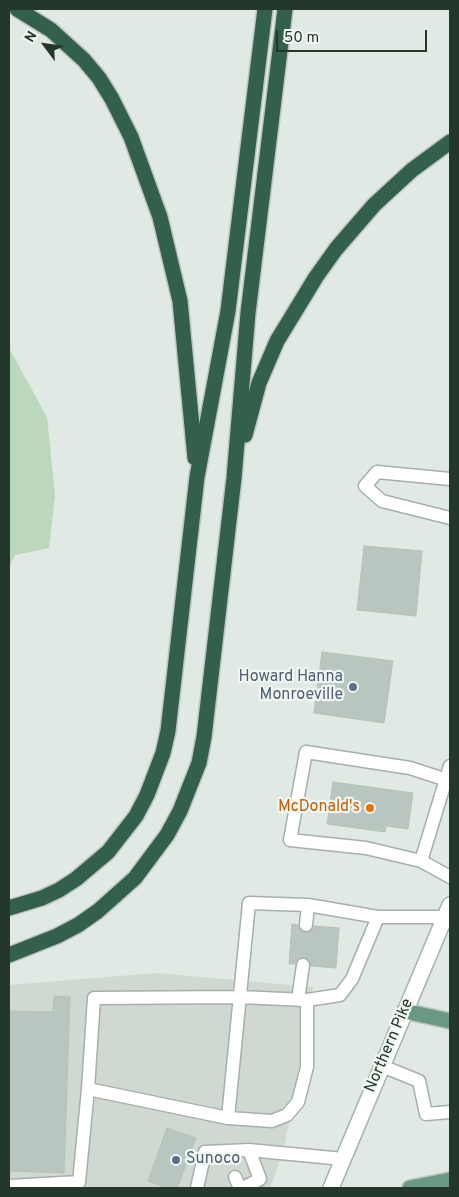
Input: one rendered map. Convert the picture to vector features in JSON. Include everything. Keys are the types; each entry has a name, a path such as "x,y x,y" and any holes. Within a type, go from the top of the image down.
{"highway":[{"path":"17,9 51,30 99,78 131,137 162,225 180,301 197,477"},
{"path":"9,908 42,898 59,890 93,866 123,835 136,816 154,780 164,753 197,477 228,311 265,9"},
{"path":"9,955 57,936 98,911 118,894 146,864 167,835 180,811 199,763 204,737 234,478 248,313 285,9"},
{"path":"234,478 259,383 277,341 299,302 336,249 374,205 412,170 450,142"}],"main road":[{"name":"Northern Pike","path":"331,1188 404,1011 448,911"},
{"path":"404,1011 450,1021"},
{"path":"410,1188 450,1180"}],"lane":[{"path":"450,479 377,472 365,486 382,502 450,518"},
{"path":"448,780 410,768 306,752 290,840 366,848 421,861 450,877"},
{"path":"421,861 448,780 450,766"},
{"path":"228,1118 249,903 308,905 378,917 448,911"},
{"path":"306,925 308,905"},
{"path":"9,1186 79,1182 94,998 239,996 303,1000 340,996 352,979 378,917"},
{"path":"88,1089 228,1118 272,1121 287,1115 298,1102 307,1067 303,965"},
{"path":"382,1066 419,1081 426,1114 450,1112"},
{"path":"240,1184 260,1179 249,1150"},
{"path":"197,1188 205,1152 226,1154 249,1150 342,1159"}],"shaded area":[{"path":"157,973 313,987 284,1150 270,1188 9,1188 9,985"}],"green space":[{"path":"9,348 47,417 55,495 49,548 15,555 9,568"}],"building":[{"path":"364,546 422,551 416,616 357,610"},
{"name":"Howard Hanna Monroeville","path":"322,652 393,661 384,723 314,713"},
{"name":"McDonald's","path":"333,782 413,793 408,829 386,826 385,832 327,824"},
{"path":"292,924 298,925 301,931 306,933 312,930 314,926 339,928 336,968 311,966 308,959 304,957 297,960 295,964 289,964"},
{"path":"54,996 70,997 64,1173 9,1171 9,1011 53,1012"},
{"path":"167,1128 196,1138 177,1188 167,1188 148,1181"}],"place":[{"name":"Howard Hanna Monroeville","path":"353,687"},
{"name":"McDonald's","path":"370,808"},
{"name":"Sunoco","path":"176,1160"}]}
